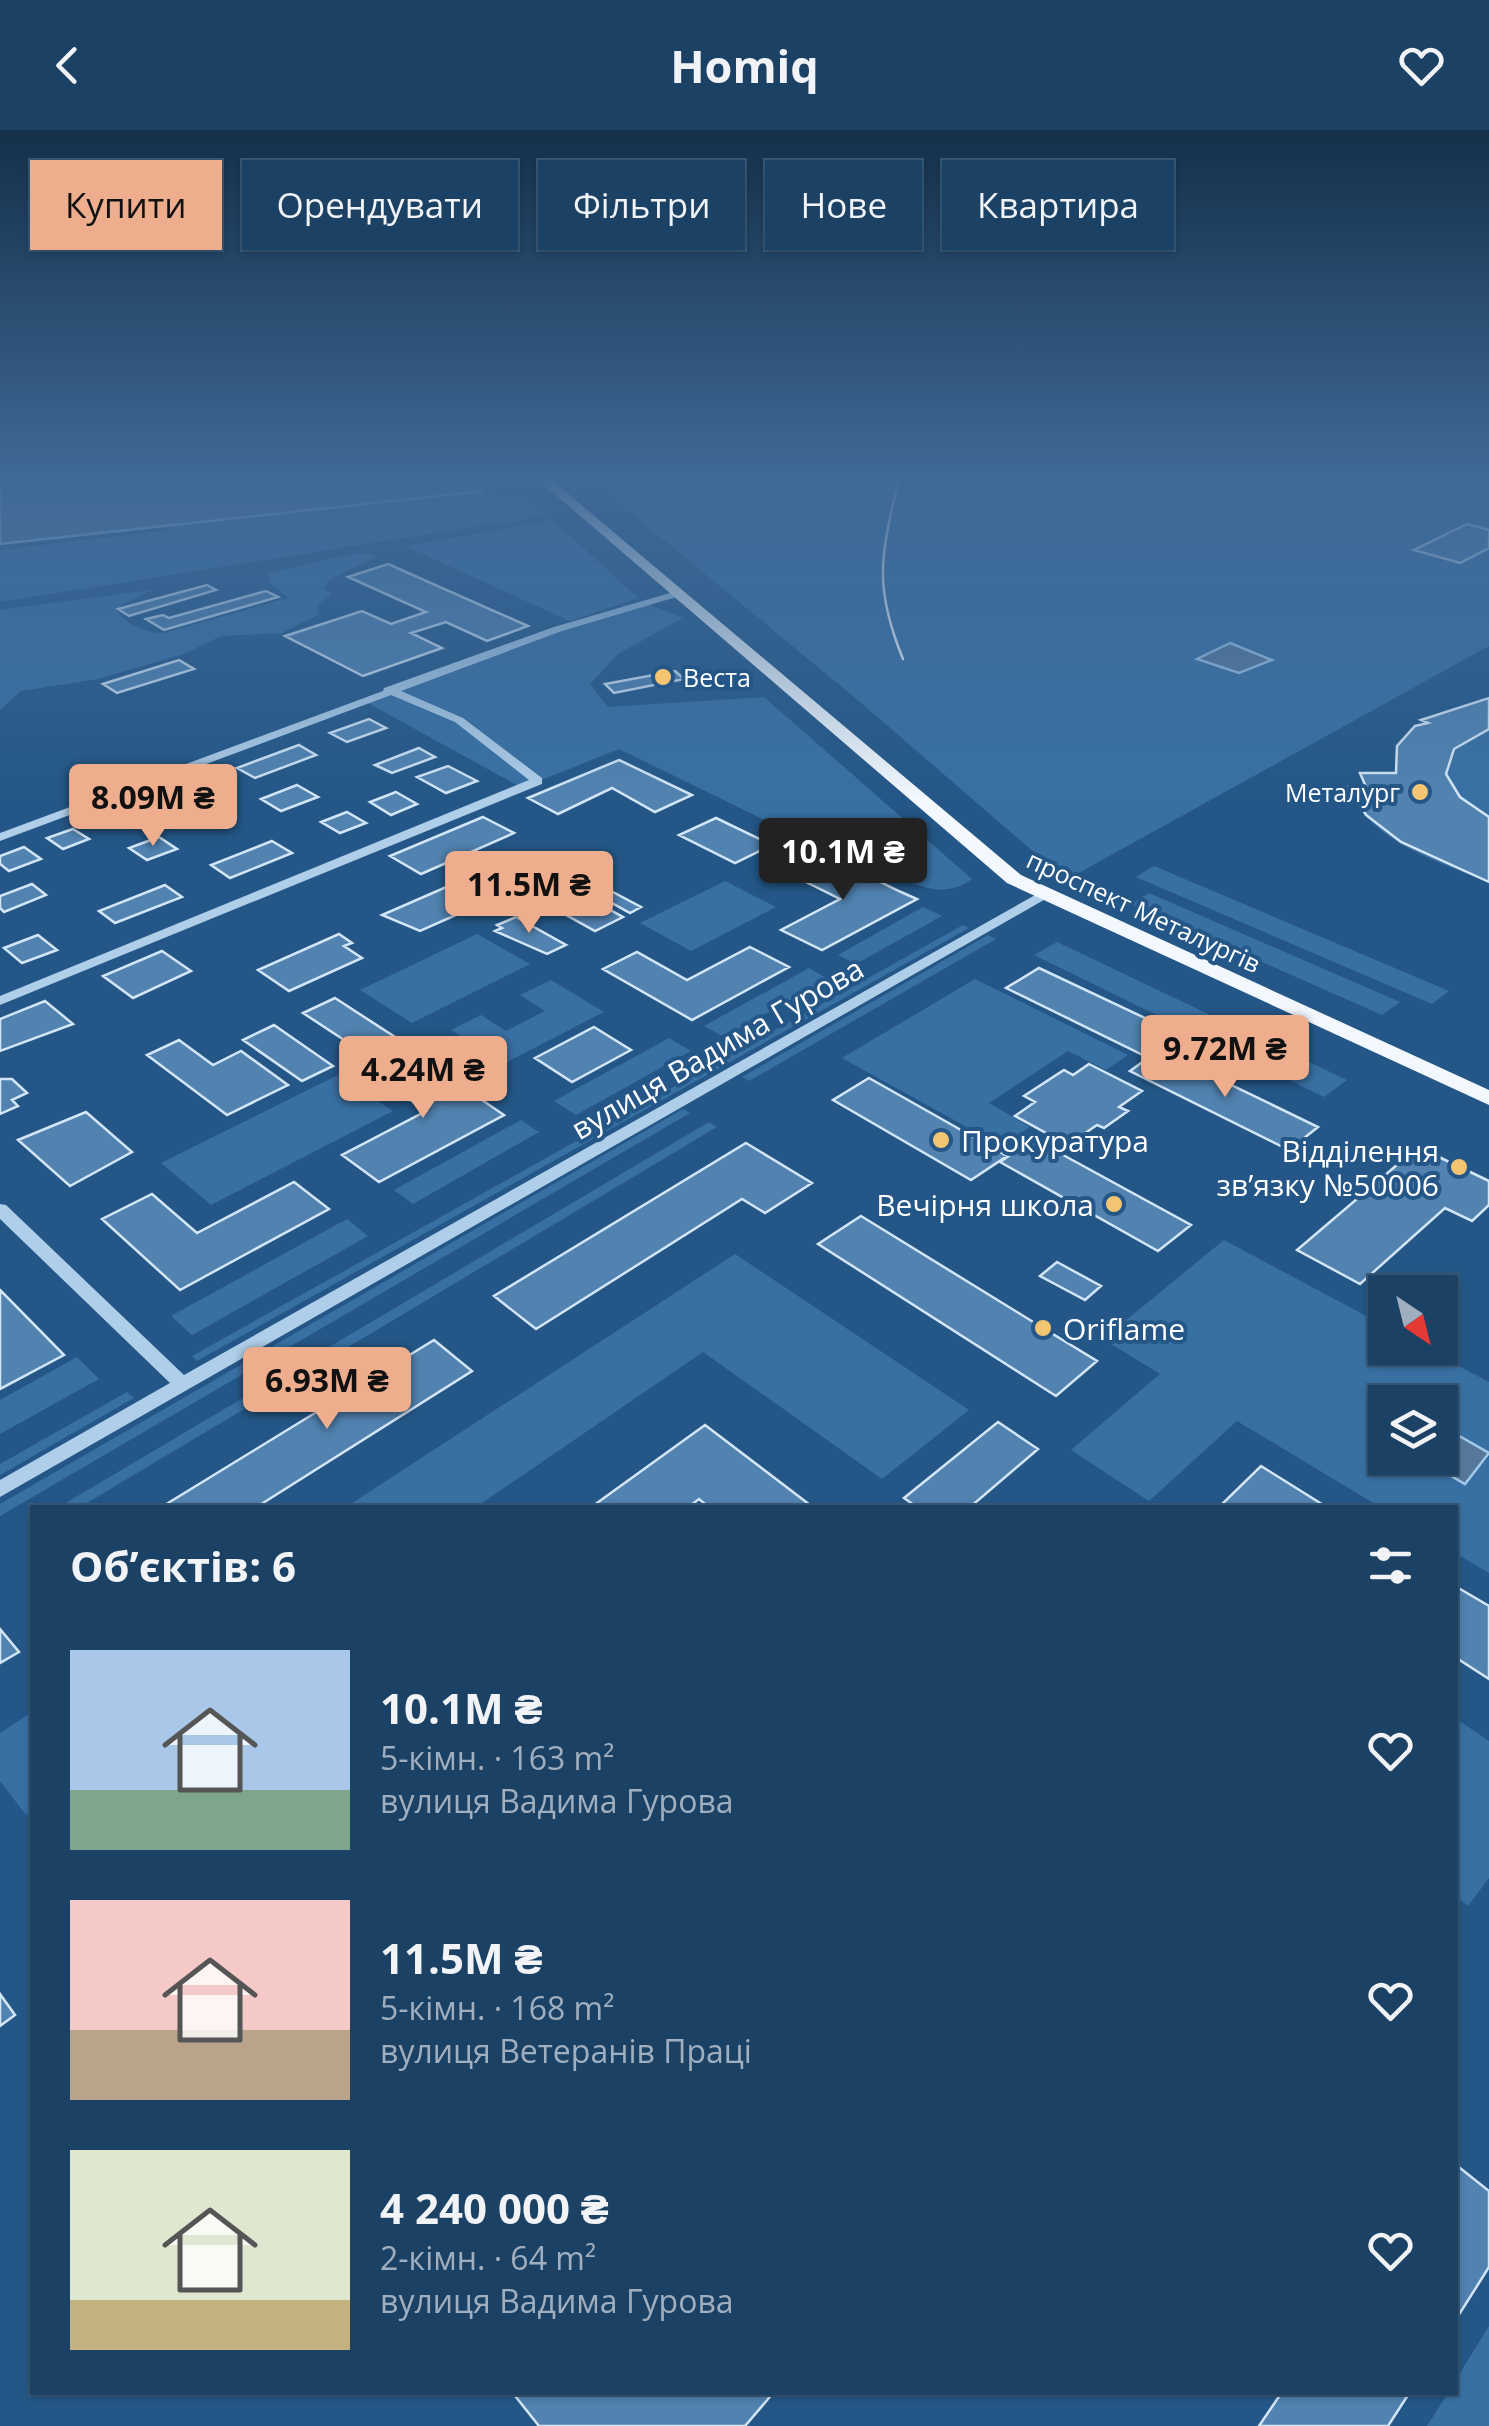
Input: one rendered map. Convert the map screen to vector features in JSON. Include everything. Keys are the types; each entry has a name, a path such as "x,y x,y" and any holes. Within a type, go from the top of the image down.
{"main road":[{"name":"проспект Металургів","path":"671,584 1014,880 1489,1098"}],"street":[{"path":"0,837 558,628 680,592"},
{"path":"0,1000 538,782 458,720 388,690"},
{"name":"вулиця Вадима Гурова","path":"0,1489 1044,894"},
{"path":"0,1208 183,1385"}],"shaded area":[{"path":"0,584 113,584 0,602"},
{"path":"271,584 327,584 324,588 331,595 317,606 319,614 282,633 221,636 184,654 98,679 21,691 0,710 0,610 151,590 116,608 137,627 164,633 288,598"},
{"path":"489,584 623,584 638,598 570,621"},
{"path":"717,584 1489,584 1489,646 1066,880"},
{"path":"641,601 683,618 618,654 590,684 608,707 764,697 972,879 954,888 915,884 835,848 816,845 619,749 522,788 366,702"},
{"path":"1230,643 1272,660 1239,673 1197,659"},
{"name":"Металург","path":"1489,698 1489,882 1428,858 1389,836 1358,806 1349,787 1365,786 1360,773 1395,773 1400,740 1427,724 1421,720"},
{"path":"1154,866 1449,991 1432,1004 1136,877"},
{"path":"725,881 776,907 691,951 640,923"},
{"path":"1149,893 1400,1002 1382,1015 1131,904"},
{"path":"923,907 942,916 856,964 838,955"},
{"path":"963,925 969,928 197,1361 192,1356"},
{"path":"477,934 530,964 412,1023 360,990"},
{"path":"988,935 996,939 749,1081 742,1077"},
{"path":"1057,942 1347,1080 1324,1097 1034,955"},
{"path":"809,968 828,979 724,1037 704,1026"},
{"path":"975,979 1128,1055 1106,1070 1068,1051 989,1103 1030,1127 1001,1146 842,1058"},
{"path":"551,980 604,1012 503,1064 451,1030 481,1015 506,1031 545,1011 520,995"},
{"path":"669,1038 691,1051 576,1115 554,1101"},
{"path":"340,1074 393,1111 211,1205 161,1163"},
{"path":"683,1109 690,1113 0,1516 0,1504"},
{"path":"521,1120 539,1132 413,1204 394,1190"},
{"path":"709,1122 717,1127 83,1505 62,1505"},
{"path":"347,1219 368,1236 192,1335 171,1316"},
{"path":"1224,1240 1368,1317 1368,1365 1457,1365 1489,1382 1489,1453 1458,1435 1458,1385 1368,1385 1368,1475 1450,1475 1464,1483 1489,1457 1489,1573 1458,1555 1458,1505 1377,1505 1237,1421 1149,1501 1071,1450 1160,1374 1103,1339"},
{"path":"735,1254 969,1410 882,1479 703,1352 479,1505 349,1505"},
{"path":"77,1357 99,1379 0,1434 0,1400"},
{"path":"127,1392 134,1398 0,1475 0,1464"},
{"path":"1458,1435 1489,1453 1465,1484 1449,1475 1458,1475"},
{"path":"30,1713 30,1812 26,1815 0,1781 0,1733"},
{"path":"1458,1720 1489,1741 1489,1878 1468,1906 1458,1898"},
{"path":"1489,2326 1489,2426 1427,2426 1447,2395 1458,2395 1458,2376"}],"building":[{"path":"364,584 433,584 528,626 487,641 446,622 411,633 442,648 363,676 285,636 362,611 391,624 426,612"},
{"path":"207,585 216,590 129,616 118,609"},
{"path":"266,591 278,597 164,630 146,619 163,615 169,618"},
{"path":"179,660 194,669 117,693 103,684"},
{"path":"675,671 684,679 614,693 605,684"},
{"name":"Металург","path":"1489,698 1489,729 1454,749 1446,774 1460,797 1489,817 1489,882 1401,842 1366,815 1349,787 1366,787 1360,773 1396,773 1397,746 1415,726 1428,723 1421,720"},
{"path":"369,719 386,728 347,742 330,733"},
{"path":"299,745 316,755 255,778 237,768"},
{"path":"419,748 435,757 392,773 375,765"},
{"path":"619,760 692,795 655,812 612,788 558,814 528,798"},
{"path":"448,766 477,781 446,793 417,777"},
{"path":"197,783 210,791 183,801 170,793"},
{"path":"297,785 318,797 281,811 261,799"},
{"path":"396,792 417,804 391,815 370,802"},
{"path":"147,803 161,812 133,822 120,813"},
{"path":"347,812 366,823 340,833 321,822"},
{"path":"483,817 514,833 421,874 390,856"},
{"path":"716,818 772,845 735,863 679,835"},
{"path":"73,829 89,839 63,849 47,838"},
{"path":"159,837 177,849 147,860 129,848"},
{"path":"272,841 292,853 230,878 211,865"},
{"path":"24,847 41,859 9,871 0,864 0,856"},
{"path":"825,855 917,899 822,950 781,930 840,899 788,873"},
{"path":"596,883 641,907 630,913 585,888"},
{"path":"32,884 46,895 4,912 0,908 0,896"},
{"path":"165,885 182,897 115,923 99,911"},
{"path":"451,885 483,903 420,931 382,915"},
{"path":"572,889 623,917 595,931 543,902"},
{"path":"516,917 566,945 547,954 495,931 502,928 497,925"},
{"path":"339,934 352,943 344,946 362,958 289,991 258,970"},
{"path":"38,935 57,950 22,963 4,948"},
{"path":"750,947 789,967 692,1020 603,969 637,952 687,980"},
{"path":"162,951 191,971 133,998 103,976"},
{"path":"1039,968 1181,1035 1149,1058 1006,988"},
{"path":"335,998 398,1039 367,1055 303,1013"},
{"path":"45,1001 73,1024 0,1051 0,1019"},
{"path":"274,1025 333,1066 302,1081 243,1040"},
{"path":"594,1027 631,1050 572,1082 535,1058"},
{"path":"179,1040 213,1065 241,1051 288,1085 227,1115 147,1055"},
{"path":"1159,1050 1318,1127 1289,1150 1130,1071"},
{"path":"422,1059 504,1115 379,1182 342,1155 426,1111 381,1080"},
{"path":"1089,1064 1142,1091 1119,1107 1128,1111 1104,1128 1097,1125 1068,1145 1015,1116 1035,1102 1024,1096 1064,1070 1073,1075"},
{"name":"Прокуратура","path":"869,1078 1007,1156 971,1180 833,1100"},
{"path":"0,1079 12,1079 27,1093 12,1100 18,1106 0,1114"},
{"path":"86,1112 132,1152 70,1186 18,1140"},
{"name":"Вечірня школа","path":"1034,1139 1191,1225 1158,1251 1000,1162"},
{"path":"746,1143 812,1183 765,1213 742,1199 536,1329 494,1296"},
{"path":"1418,1147 1489,1181 1489,1205 1472,1221 1445,1208 1360,1284 1297,1250"},
{"path":"294,1182 329,1209 180,1290 102,1219 152,1194 197,1233"},
{"path":"861,1216 1097,1361 1056,1396 818,1244"},
{"path":"1057,1262 1101,1286 1085,1300 1040,1276"},
{"path":"0,1290 64,1355 0,1389"},
{"path":"434,1340 472,1371 260,1505 165,1505"},
{"path":"998,1422 1038,1449 973,1505 914,1505 904,1498"},
{"path":"705,1425 810,1505 706,1505 699,1499 691,1505 594,1505"},
{"path":"1261,1466 1323,1505 1221,1505"},
{"path":"1458,1588 1489,1606 1489,1679 1458,1659"},
{"path":"0,1629 19,1652 0,1663"},
{"path":"0,1994 15,2015 0,2026"},
{"path":"1458,2166 1489,2191 1489,2267 1458,2316"},
{"path":"514,2395 771,2395 745,2426 539,2426"},
{"path":"1280,2395 1408,2395 1388,2426 1259,2426"}],"tram line":[{"path":"884,584 893,633 903,659"}],"place":[{"name":"Веста","path":"663,677"},
{"name":"Металург","path":"1420,792"},
{"name":"Прокуратура","path":"941,1140"},
{"name":"Відділення зв’язку №50006","path":"1459,1167"},
{"name":"Вечірня школа","path":"1114,1204"},
{"name":"Oriflame","path":"1043,1328"}]}
